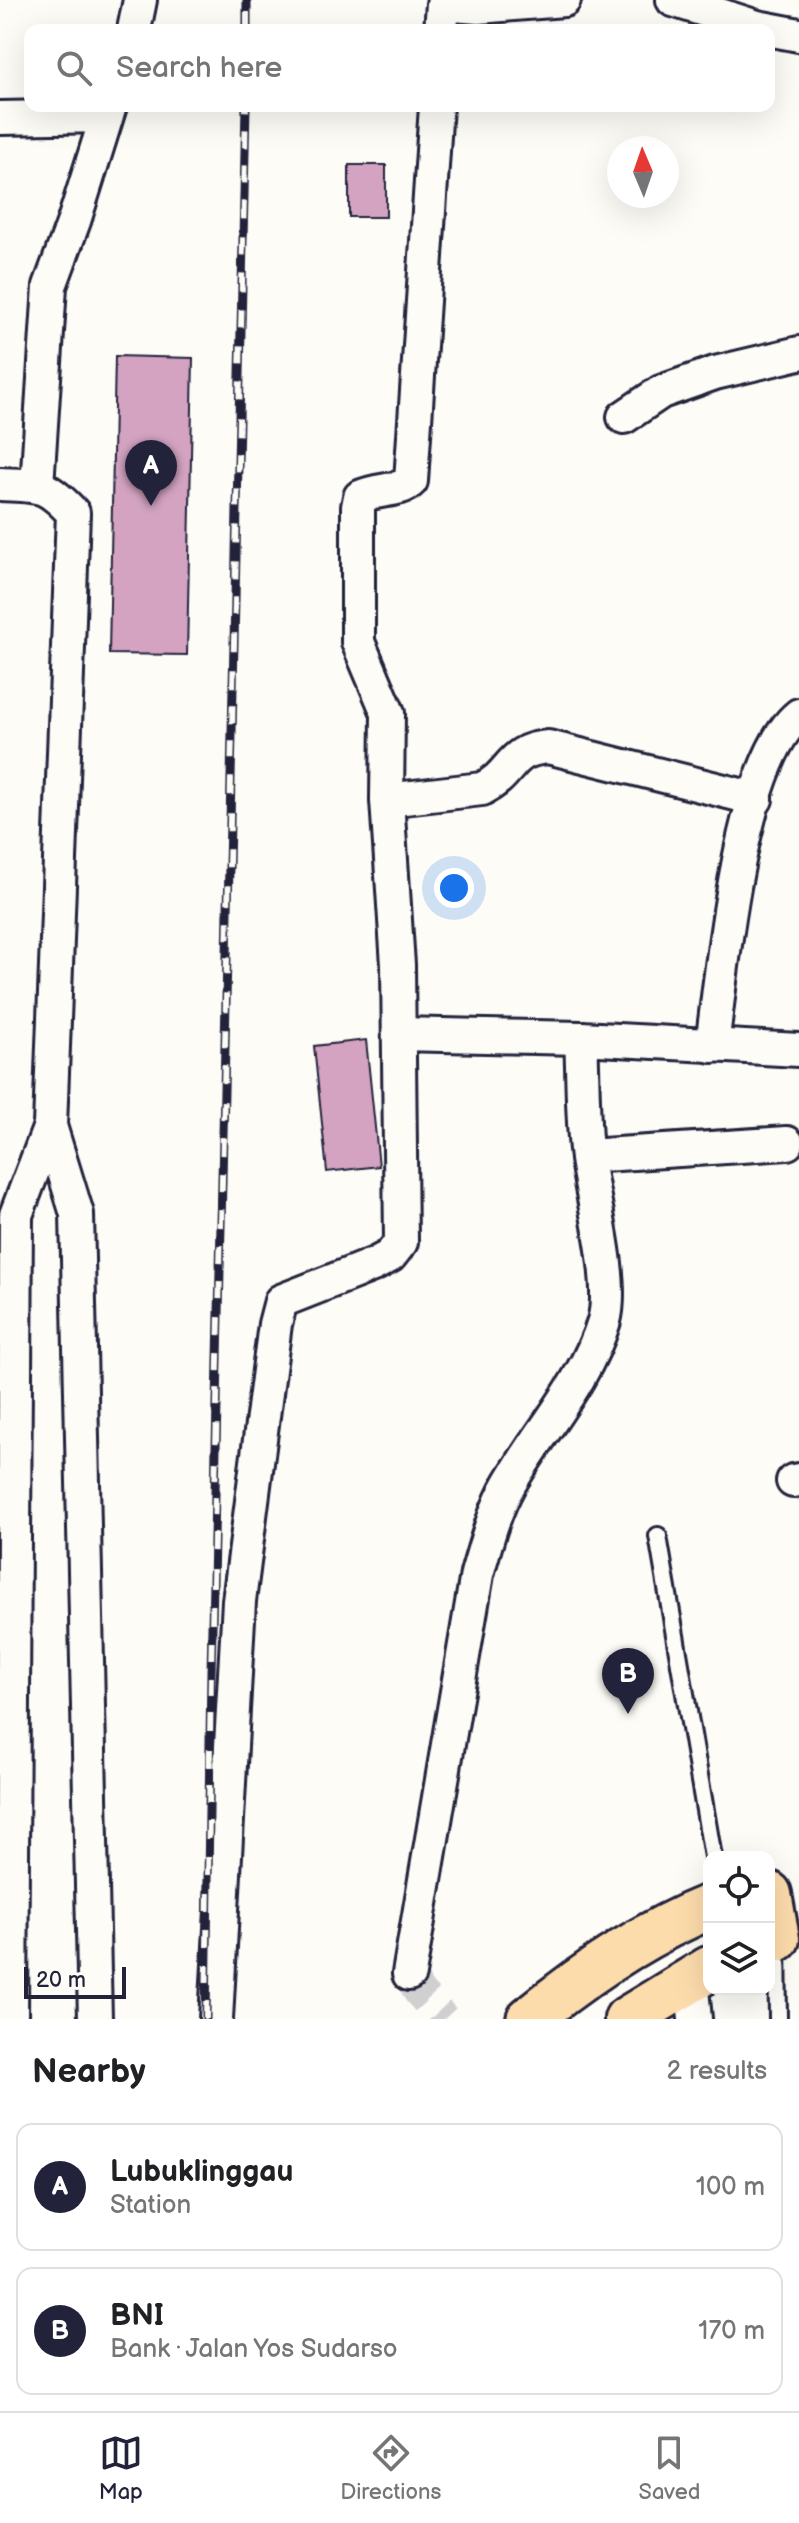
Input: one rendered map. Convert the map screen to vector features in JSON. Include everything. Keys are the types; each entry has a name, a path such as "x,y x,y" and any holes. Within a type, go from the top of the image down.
{"highway":[{"path":"775,1882 799,1876"},
{"path":"529,2019 577,1980 703,1909"},
{"path":"775,1913 782,1936"},
{"path":"627,2019 698,1989"}],"street":[{"path":"135,24 140,0"},
{"path":"441,24 443,4 564,0"},
{"path":"673,0 757,14 799,35"},
{"path":"0,118 93,112"},
{"path":"37,486 50,286 108,112"},
{"path":"216,2019 239,1601 275,1324 281,1301 375,1264 390,1256 401,1242 398,965 387,800 388,713 358,642 358,507 360,497 371,491 404,487 411,481 436,112"},
{"path":"624,417 661,392 715,373 799,353"},
{"path":"0,484 52,490 73,513 50,1126 16,1215 7,1530 11,2019"},
{"path":"712,1046 737,868 762,773 786,726 799,715"},
{"path":"387,800 482,789 493,783 520,753 548,747 756,799"},
{"path":"399,1034 581,1038 799,1050"},
{"path":"409,1974 477,1574 485,1545 510,1483 569,1395 603,1324 607,1309 606,1277 587,1156 581,1038"},
{"path":"50,1126 77,1214 95,2019"},
{"path":"587,1156 787,1143"}],"lane":[{"path":"658,1536 712,1851"},
{"path":"778,2019 782,1936"}],"building":[{"path":"349,165 386,165 386,217 349,217"},
{"path":"115,356 193,358 187,655 109,654"},
{"path":"366,1040 379,1166 327,1172 314,1046"}],"tunnel":[{"path":"409,1974 419,1992 444,2019"}],"railway":[{"path":"247,0 247,24"},
{"path":"206,2019 246,112"}],"place":[{"name":"Lubuklinggau","path":"151,506"},
{"name":"BNI","path":"628,1714"}]}
